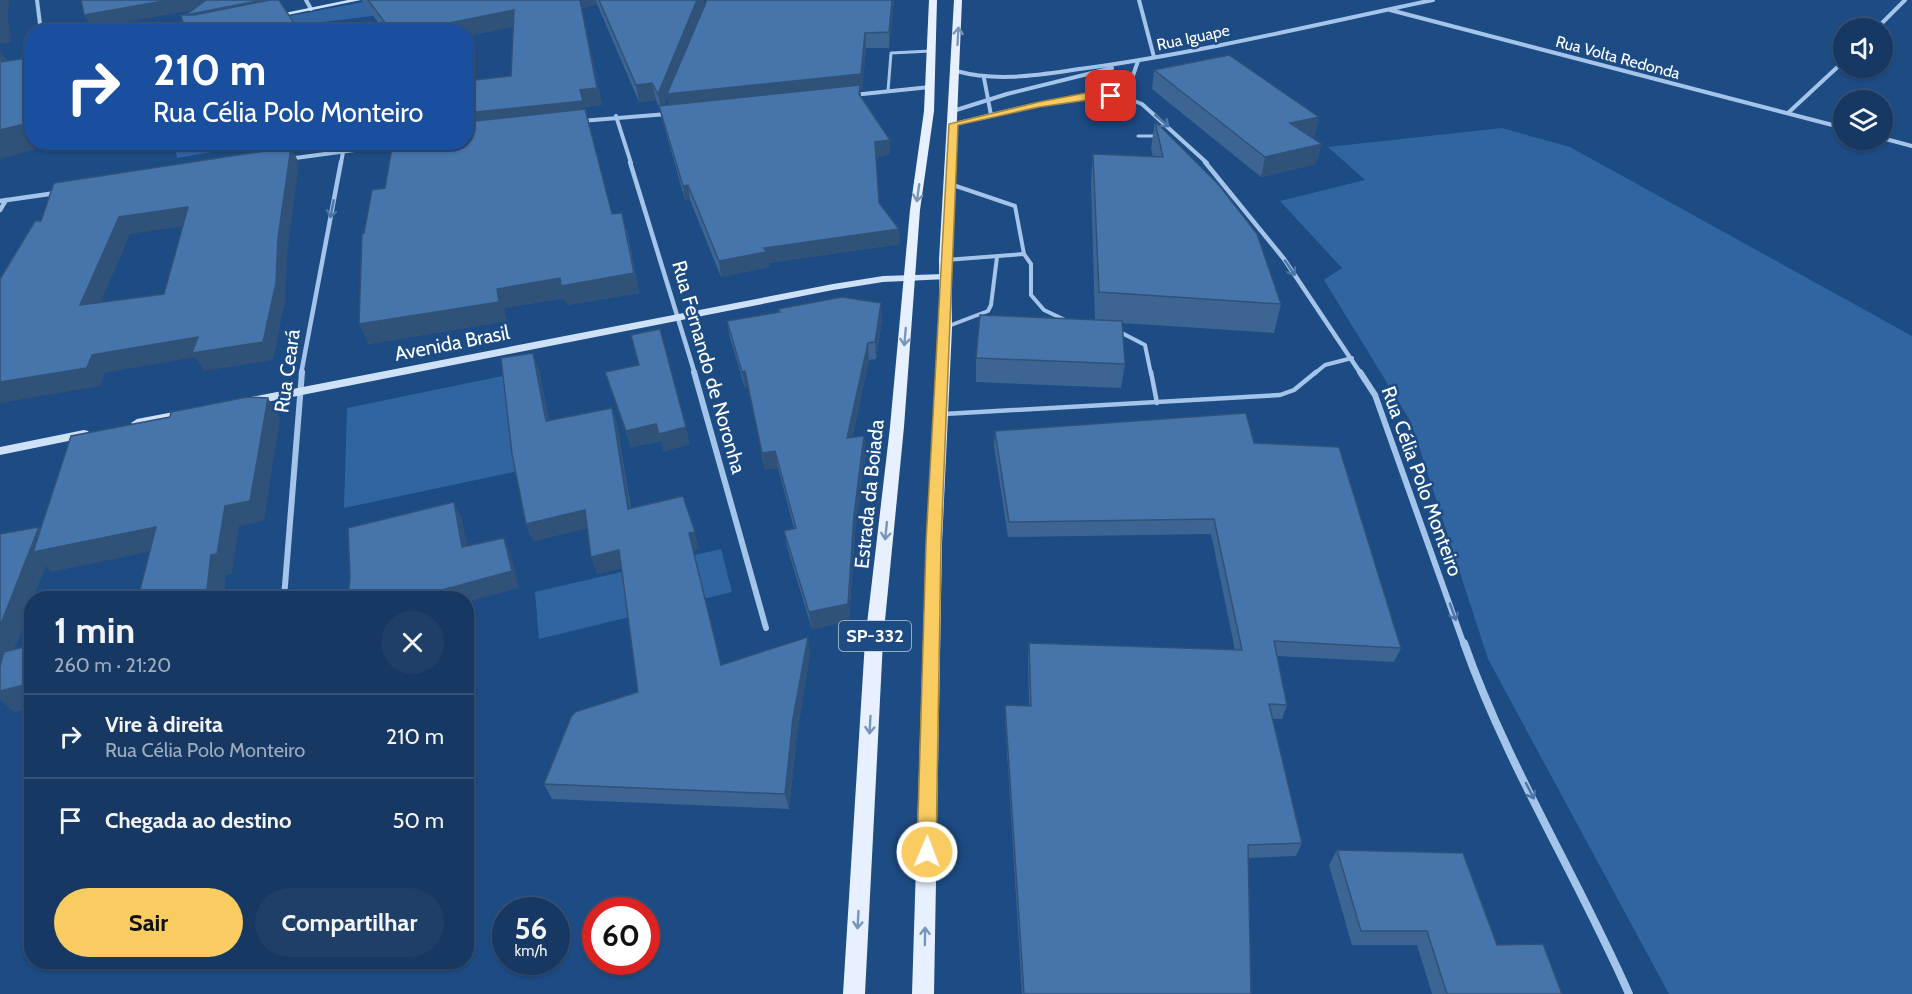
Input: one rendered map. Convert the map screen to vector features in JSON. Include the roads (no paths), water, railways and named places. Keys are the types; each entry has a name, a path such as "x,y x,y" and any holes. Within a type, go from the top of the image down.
{"main road":[{"name":"Estrada da Boiada","path":"854,994 874,641 911,279 915,210 930,87 933,0"},
{"name":"SP-332","path":"923,994 934,543 946,328 945,260 954,124 958,0"}],"street":[{"path":"37,0 40,24"},
{"path":"306,0 310,9"},
{"path":"267,17 358,0"},
{"path":"1139,0 1154,57"},
{"name":"Rua Iguape","path":"956,71 984,78 1027,76 1091,66 1118,65 1433,0"},
{"path":"1887,18 1905,0"},
{"name":"Rua Volta Redonda","path":"1387,9 1833,125"},
{"path":"954,124 1086,96 1129,98 1129,87 1138,61"},
{"path":"953,111 988,99 1118,65"},
{"path":"1788,113 1833,71"},
{"path":"984,78 991,115"},
{"path":"841,96 930,87"},
{"name":"Rua Célia Polo Monteiro","path":"1129,98 1142,104 1216,172 1284,259 1375,394 1482,695 1601,931 1629,994"},
{"path":"664,114 668,109"},
{"path":"570,122 616,116 676,113"},
{"name":"Rua Fernando de Noronha","path":"616,116 679,318 766,628"},
{"path":"1893,141 1912,146"},
{"path":"285,160 357,150"},
{"name":"Rua Ceará","path":"284,591 298,391 343,152"},
{"path":"0,201 64,192"},
{"path":"0,210 6,200"},
{"name":"Avenida Brasil","path":"240,403 833,287 883,279 945,277"},
{"path":"126,426 195,412"},
{"path":"0,451 92,432"}],"lane":[{"path":"888,92 891,52 931,51"},
{"path":"1138,136 1159,136"},
{"path":"1168,136 1178,136"},
{"path":"950,184 1015,206 1024,254 1031,264 1031,295 1044,310 1071,321"},
{"path":"945,260 1024,254"},
{"path":"946,328 985,316 992,308 997,257"},
{"path":"1112,330 1122,332 1145,345 1157,404"},
{"path":"941,414 1157,404 1280,395 1294,390 1325,365 1352,358"}]}
